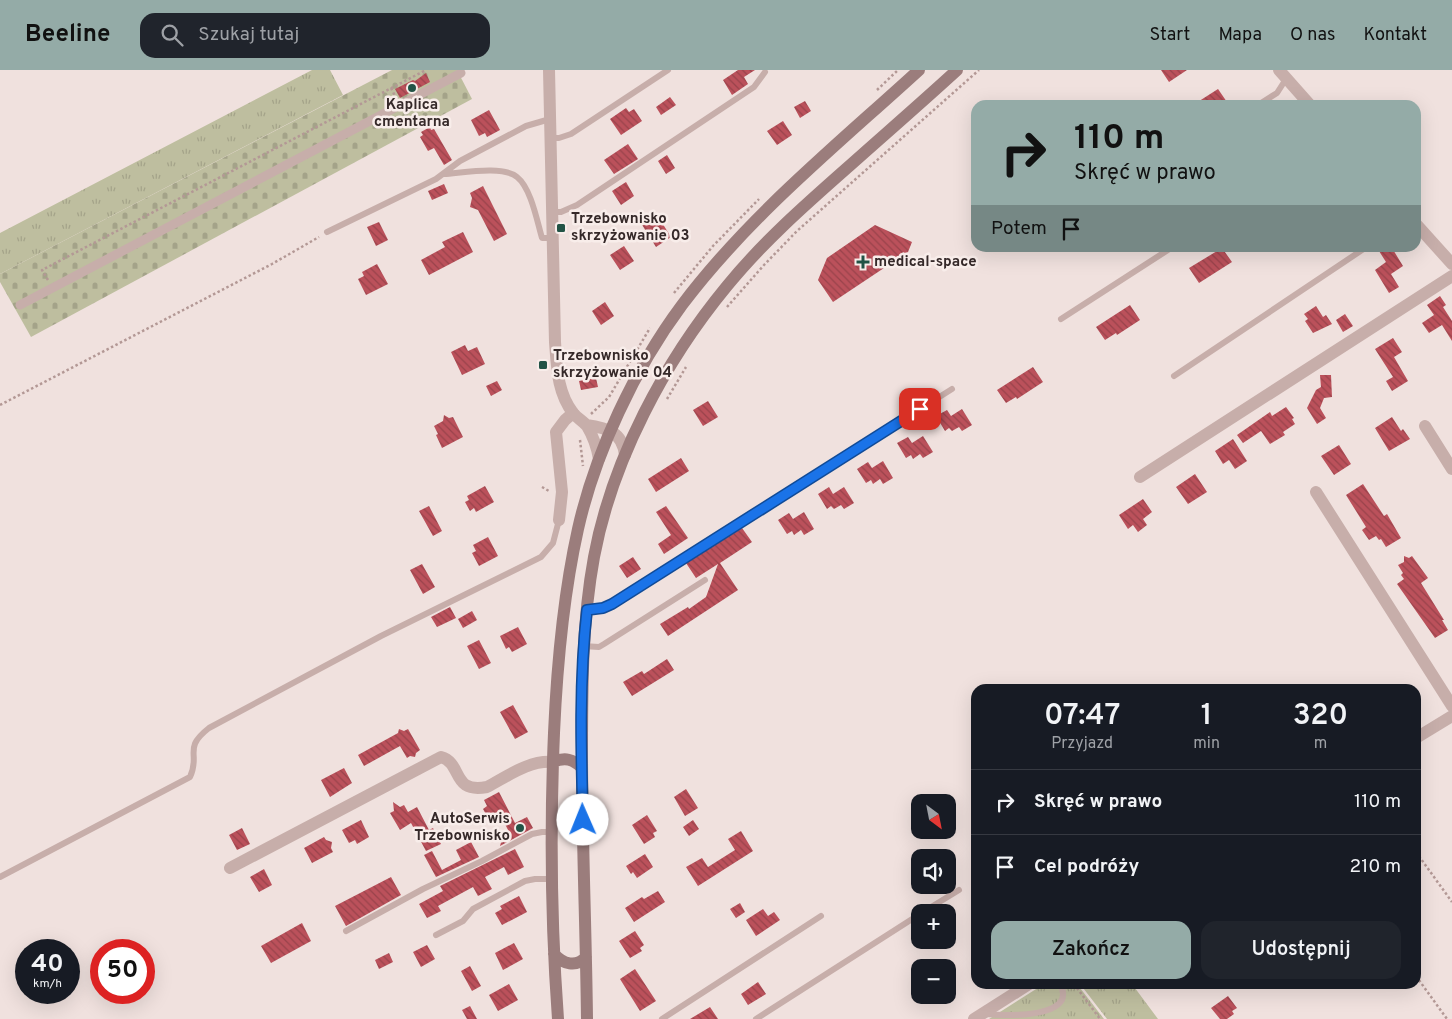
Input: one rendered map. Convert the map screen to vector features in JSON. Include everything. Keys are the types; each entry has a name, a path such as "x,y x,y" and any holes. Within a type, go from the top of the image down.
{"main road":[{"path":"558,1019 552,879 553,762 557,686 568,582 578,528 599,459 625,400 656,342 682,305 709,272 736,241 779,198 919,70"},
{"path":"587,1019 582,768 583,646 594,556 611,494 625,455 657,388 688,337 727,286 763,245 802,208 957,70"},
{"path":"553,762 560,759 568,759 576,762 582,768"},
{"path":"554,954 560,960 572,964 580,963 586,957"}],"street":[{"path":"549,70 555,342 558,376 564,396 573,413 586,424 594,440 599,459"},
{"path":"20,305 464,72"},
{"path":"1282,74 1305,100"},
{"path":"1421,230 1452,264"},
{"path":"1140,477 1452,276"},
{"path":"559,520 562,492 556,432 573,413"},
{"path":"586,424 610,431 621,439 624,444 625,455"},
{"path":"1424,426 1452,469"},
{"path":"1316,492 1452,706"},
{"path":"1421,735 1452,716"},
{"path":"230,868 441,757 446,758 451,763 458,777 472,788 487,787 532,764 543,761 553,762"},
{"path":"977,1018 1021,989"}],"lane":[{"path":"550,138 559,138 571,134 668,70"},
{"path":"552,212 561,212 576,205 754,87 765,72"},
{"path":"1266,100 1276,93 1282,74"},
{"path":"327,232 444,174 460,161 518,130 550,119"},
{"path":"444,174 501,171 517,177 523,184 529,197 542,238 553,238"},
{"path":"1061,319 1165,252"},
{"path":"1174,376 1358,252"},
{"path":"587,610 603,608 612,604 952,389"},
{"path":"0,877 190,777 194,769 194,744 199,736 209,728 382,636 541,557 553,543 559,520"},
{"path":"583,646 599,647 705,580"},
{"path":"346,930 532,834 552,832"},
{"path":"436,935 463,921 473,909 526,881 552,879"},
{"path":"936,904 959,890"},
{"path":"662,1019 821,916"},
{"path":"756,1019 911,919"},
{"path":"977,1018 1044,1014 1058,1004 1062,997 1062,989"}],"path":[{"path":"52,288 42,270 426,70"},
{"path":"726,309 764,265 797,231 979,70"},
{"path":"0,405 272,264 327,232"},
{"path":"665,401 686,366"},
{"path":"1421,859 1452,902"},
{"path":"1421,983 1447,1019"},
{"path":"1078,989 1100,1019"}],"green space":[{"path":"312,70 330,70 343,95 0,274 0,233"},
{"path":"392,70 457,70 472,99 31,337 0,282 0,274"},
{"path":"1036,989 1081,989 1104,1019 989,1019"},
{"path":"1084,989 1136,989 1158,1019 1107,1019"}],"building":[{"path":"738,70 755,70 744,77 748,84 732,95 723,80"},
{"path":"1161,70 1187,70 1169,82"},
{"name":"Kaplica cmentarna","path":"426,73 430,82 400,98 395,89 413,80 415,81"},
{"path":"1218,89 1226,100 1201,100"},
{"path":"670,97 676,105 661,115 656,107"},
{"path":"805,101 811,111 800,118 794,107"},
{"path":"626,108 629,112 634,109 642,121 621,135 610,119"},
{"path":"489,110 500,130 487,137 485,133 479,136 471,120"},
{"path":"783,121 792,135 777,145 767,131"},
{"path":"430,127 431,130 434,129 452,160 444,165 434,148 428,151 420,137 423,135 421,132"},
{"path":"628,144 638,159 614,174 604,160"},
{"path":"667,155 675,168 666,174 658,161"},
{"path":"626,182 634,196 621,205 612,191"},
{"path":"444,184 448,193 432,200 428,191"},
{"path":"483,186 507,234 494,241 478,210 470,207 472,198 470,193"},
{"path":"654,210 671,237 656,247 639,220"},
{"path":"379,222 388,240 376,246 367,227"},
{"path":"875,225 912,242 908,252 833,302 818,280 827,258"},
{"path":"463,232 473,252 429,275 421,260 445,247 442,242"},
{"path":"624,246 634,261 620,270 610,255"},
{"path":"1215,252 1225,252 1232,262 1199,283 1189,268"},
{"path":"1380,252 1394,252 1403,266 1391,274 1399,287 1389,293 1375,270 1386,262"},
{"path":"377,264 388,284 366,295 358,279 364,276 362,272"},
{"path":"1440,296 1446,305 1443,307 1452,321 1452,341 1442,325 1429,333 1422,323 1434,315 1427,305"},
{"path":"605,302 614,316 601,325 592,311"},
{"path":"1130,305 1140,320 1117,335 1116,333 1105,340 1096,327"},
{"path":"1316,306 1323,317 1326,315 1332,324 1313,333 1305,321 1308,319 1304,314"},
{"path":"1345,314 1353,326 1343,332 1336,320"},
{"path":"1393,338 1402,352 1394,357 1408,381 1392,391 1386,381 1393,377 1375,349"},
{"path":"465,345 468,351 477,347 485,364 462,375 451,352"},
{"path":"1033,367 1043,382 1017,399 1016,397 1006,403 997,390"},
{"path":"1320,375 1331,375 1332,397 1324,398 1320,408 1326,418 1317,424 1307,408 1316,390 1321,387"},
{"path":"596,378 598,387 581,390 579,381"},
{"path":"497,381 502,390 491,396 486,386"},
{"path":"708,401 718,417 703,426 693,410"},
{"path":"1286,407 1294,418 1292,419 1295,424 1283,432 1285,435 1270,444 1261,431 1243,443 1237,435 1270,412 1272,416"},
{"path":"962,409 972,425 962,431 959,427 952,431 949,428 945,431 936,416 947,410 951,416"},
{"path":"444,415 449,418 453,417 463,437 442,448 434,426 443,421"},
{"path":"1392,417 1401,431 1403,429 1410,439 1389,451 1375,428"},
{"path":"923,436 933,452 923,458 920,454 913,459 911,455 906,458 897,443 908,437 912,443"},
{"path":"1233,439 1247,461 1235,469 1229,460 1223,464 1215,451"},
{"path":"1339,445 1351,464 1334,475 1321,456"},
{"path":"681,458 689,471 656,492 648,479"},
{"path":"883,461 893,478 883,484 880,479 873,484 871,480 866,483 857,469 868,462 872,468"},
{"path":"1195,474 1207,492 1188,504 1176,487"},
{"path":"1363,484 1384,516 1387,514 1401,538 1386,547 1381,539 1379,540 1376,536 1369,540 1362,530 1366,527 1346,495"},
{"path":"485,486 494,502 476,512 474,508 470,511 465,502 469,500 467,496"},
{"path":"829,487 833,494 844,487 854,503 844,509 841,505 834,509 831,506 827,509 818,494"},
{"path":"1143,499 1152,512 1143,519 1147,525 1138,532 1133,525 1128,529 1119,515"},
{"path":"429,506 442,531 433,536 419,511"},
{"path":"666,506 688,538 664,554 658,544 671,535 656,512"},
{"path":"804,512 814,529 804,535 801,530 794,535 792,531 787,534 778,520 789,513 793,519"},
{"path":"742,528 752,542 720,563 738,590 668,636 660,624 688,607 689,609 706,597 718,564 696,578 686,563"},
{"path":"488,537 498,556 479,566 472,553 476,551 473,545"},
{"path":"1404,556 1409,558 1412,556 1428,578 1421,583 1444,620 1442,620 1448,630 1435,638 1397,584 1404,579 1398,565 1404,562"},
{"path":"633,557 641,569 627,578 619,566"},
{"path":"422,564 435,587 423,594 410,570"},
{"path":"450,607 456,618 437,627 431,617"},
{"path":"472,611 477,620 463,628 458,619"},
{"path":"518,627 527,644 512,652 509,647 506,649 500,636"},
{"path":"479,640 491,663 479,669 467,646"},
{"path":"667,659 674,670 632,696 623,682 642,671 644,674"},
{"path":"513,705 528,732 515,739 500,712"},
{"path":"399,729 404,731 408,729 420,750 416,753 415,757 410,756 407,758 400,746 364,766 358,755 398,733"},
{"path":"344,768 352,783 330,797 321,780"},
{"path":"686,789 698,808 685,816 674,797"},
{"path":"499,792 515,823 527,817 533,828 500,846 504,832 508,830 499,812 488,818 483,809 487,806 484,800"},
{"path":"393,802 400,807 404,805 408,812 417,807 429,830 433,828 441,844 426,851 411,823 400,830 390,813 394,811"},
{"path":"647,815 657,831 653,833 655,837 644,844 632,825"},
{"path":"361,820 369,837 357,844 355,840 349,843 342,830"},
{"path":"693,820 699,829 689,836 683,827"},
{"path":"242,828 250,844 237,850 229,835"},
{"path":"741,831 753,851 698,886 686,867 702,858 708,867 735,850 728,839"},
{"path":"324,837 332,842 331,848 333,852 312,863 304,848"},
{"path":"471,842 479,857 436,877 424,855 432,851 442,870 461,860 456,850"},
{"path":"515,849 524,867 508,875 504,867 485,877 492,889 478,896 473,887 438,906 441,911 427,918 419,904 443,891 440,886"},
{"path":"645,854 653,867 637,878 633,872 631,874 626,866"},
{"path":"264,869 272,885 259,892 250,877"},
{"path":"391,877 401,895 346,926 335,906"},
{"path":"658,891 665,902 634,922 625,908 642,897 644,899"},
{"path":"519,896 527,912 502,925 495,913 502,909 500,906"},
{"path":"740,903 745,912 736,918 730,909"},
{"path":"763,909 768,916 774,912 780,920 756,936 746,920"},
{"path":"302,923 311,941 271,963 261,946"},
{"path":"635,931 644,945 640,948 642,951 630,958 619,941"},
{"path":"514,943 523,959 503,970 495,953"},
{"path":"427,945 435,959 421,967 413,952"},
{"path":"389,953 393,962 379,969 375,960"},
{"path":"470,966 481,986 472,991 461,971"},
{"path":"635,969 656,1001 640,1011 620,979"},
{"path":"758,982 766,994 748,1005 741,994"},
{"path":"509,984 518,1000 498,1011 489,995"},
{"path":"1228,996 1237,1008 1232,1011 1234,1014 1227,1019 1220,1019 1211,1008"},
{"path":"470,1006 477,1019 467,1019 462,1010"},
{"path":"710,1007 718,1019 690,1019"}],"place":[{"name":"Kaplica cmentarna","path":"412,88"},
{"name":"Trzebownisko skrzyżowanie 03","path":"561,228"},
{"name":"medical-space","path":"863,262"},
{"name":"Trzebownisko skrzyżowanie 04","path":"543,365"},
{"name":"AutoSerwis Trzebownisko","path":"520,828"}],"route":[{"path":"583,820 583,646 587,610 603,608 612,604 920,409"}]}
